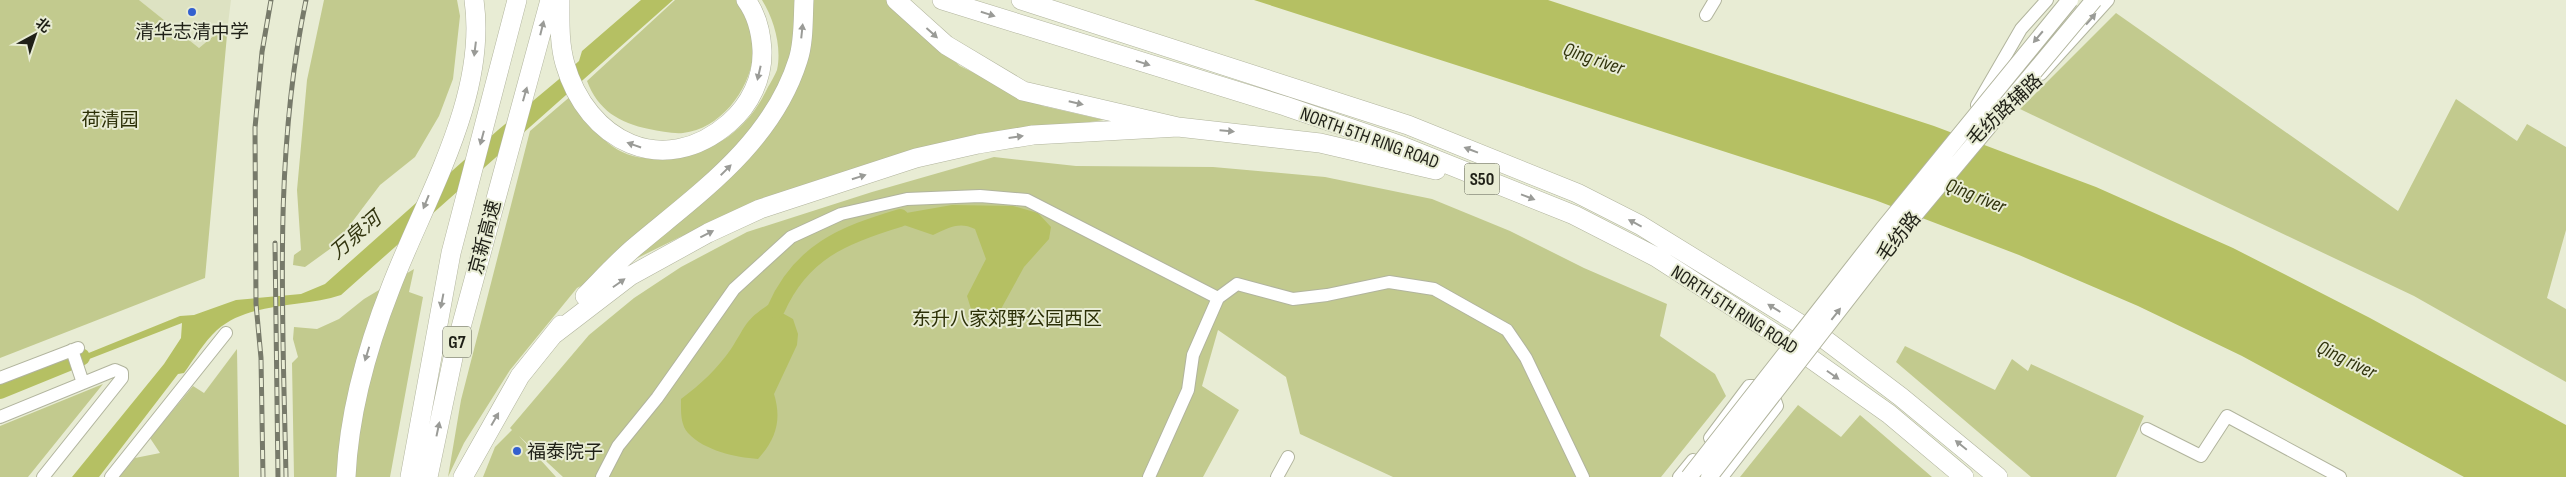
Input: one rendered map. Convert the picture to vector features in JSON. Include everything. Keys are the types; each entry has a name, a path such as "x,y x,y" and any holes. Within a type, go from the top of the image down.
{"highway":[{"path":"347,468 360,380 372,339 391,285 447,152 469,91 476,42 474,0"},
{"name":"京新高速","path":"410,477 423,394 451,253 517,0"},
{"name":"京新高速","path":"428,477 454,353 550,0"},
{"path":"560,0 560,40 565,65 574,87 593,118 617,138 640,148 656,151 691,146 720,131 745,106 760,76 762,43 760,28 749,4"},
{"path":"463,477 520,376 584,296 635,246 712,182 746,149 772,116 789,85 799,58 804,0"},
{"path":"896,0 946,45 1023,91 1178,127 1320,143 1494,184"},
{"name":"NORTH 5TH RING ROAD","path":"942,0 1285,106 1402,146 1574,215 1656,257 1783,339 1864,397 1964,477"},
{"name":"NORTH 5TH RING ROAD","path":"1028,2 1408,125 1577,193 1640,226 1823,338 1901,397 1998,477"},
{"path":"554,335 616,285 664,256 760,209 916,158 978,144 1033,135 1178,127"}],"main road":[{"name":"毛纺路","path":"1689,477 1897,212 2070,0"},
{"name":"毛纺路","path":"1709,477 1886,249 2094,0"}],"street":[{"path":"1706,15 1715,0"},
{"name":"毛纺路辅路","path":"1977,106 2021,29 2047,0"},
{"name":"毛纺路辅路","path":"1883,243 1988,118 2039,76 2108,0"},
{"path":"602,477 618,446 657,398 734,289 792,238 840,214 907,198 980,196 1027,200 1218,298"},
{"path":"1149,477 1188,390 1193,354 1218,298 1237,284 1293,299 1327,295 1389,282 1434,289 1507,330 1526,358 1583,477"},
{"path":"111,477 226,333"},
{"path":"0,378 75,351 83,383"},
{"path":"0,417 115,370 122,373 122,378 43,477"},
{"path":"1679,477 1749,386 1770,386 1777,406 1722,477"},
{"path":"2147,429 2201,456 2227,416 2340,477"},
{"path":"1278,477 1288,457"}],"shaded area":[{"name":"清华志清中学","path":"139,0 231,0 228,24 199,48"}],"green space":[{"name":"荷清园","path":"0,0 139,0 199,48 228,24 205,278 0,358"},
{"path":"324,0 457,0 460,16 453,79 439,116 415,157 380,185 334,246 305,267 293,265 294,255 301,250 297,190 307,80"},
{"path":"675,0 736,0 748,19 754,41 750,69 739,95 720,116 709,124 683,133 649,129 619,119 597,100 587,81"},
{"path":"762,0 888,0 960,66 1043,106 1104,120 941,143 788,191 680,237 577,288 510,370 464,443 448,477 461,400 530,131 572,95 583,114 604,140 622,152 633,156 644,158 671,157 700,150 725,139 745,122 754,111 777,70 778,43 773,24"},
{"path":"2116,13 2398,211 2456,99 2517,141 2527,124 2566,147 2566,230 2547,298 2566,309 2566,382 2414,296 2020,109"},
{"name":"东升八家郊野公园西区","path":"994,157 1076,166 1213,167 1325,177 1432,199 1510,231 1584,268 1667,304 1660,336 1715,374 1726,396 1661,477 1393,477 1300,434 1286,377 1218,330 1202,386 1239,410 1203,477 563,477 519,436 556,477 483,477 495,447 512,430 510,428 589,335 634,298 681,267 747,232 872,192"},
{"path":"414,269 409,292 423,297 390,477 294,477 292,363 298,357 293,339 294,327 317,329 339,319 364,299"},
{"path":"1905,346 1995,390 2012,359 2028,371 2031,364 2144,416 2116,477 2031,477 1896,362"},
{"path":"237,349 239,477 119,477 135,458 160,453 150,438 193,386 204,393"},
{"path":"103,384 28,477 0,477 0,426"},
{"path":"1798,405 1841,437 1860,415 1932,477 1740,477"}],"water":[{"path":"641,0 673,0 341,295 310,302 277,306 245,314 230,321 212,335 184,373 178,374 99,477 72,477 164,364 181,338 182,323 61,370 59,365 180,316 194,315 236,300 301,294 325,284 498,130 558,80 579,61 582,51"},
{"name":"Qing river","path":"1254,0 1548,0 1934,126 2096,187 2233,248 2370,318 2566,425 2566,477 2464,477 2242,356 2138,306 2019,255 1875,200"},
{"path":"952,205 1013,206 1038,213 1051,227 1049,239 1024,267 1001,309 993,317 982,318 971,309 967,296 986,259 975,229 959,226 933,235 901,224 900,218 906,213"},
{"path":"768,305 793,319 798,334 797,345 774,394 777,421 776,429 769,444 758,459 740,457 712,449 688,433 682,421 681,399 702,382 726,356 750,320"}],"waterway":[{"path":"776,309 786,289 798,273 826,248 860,231 900,218"},
{"path":"0,390 81,357"}],"railway":[{"path":"263,477 261,358 256,304 255,128 262,52 271,0"},
{"path":"286,477 282,298 284,178 296,59 306,0"},
{"path":"275,243 278,477"}],"place":[{"name":"清华志清中学","path":"192,12"},
{"name":"福泰院子","path":"517,451"}],"water label":[{"name":"万泉河","path":"355,235"}]}
